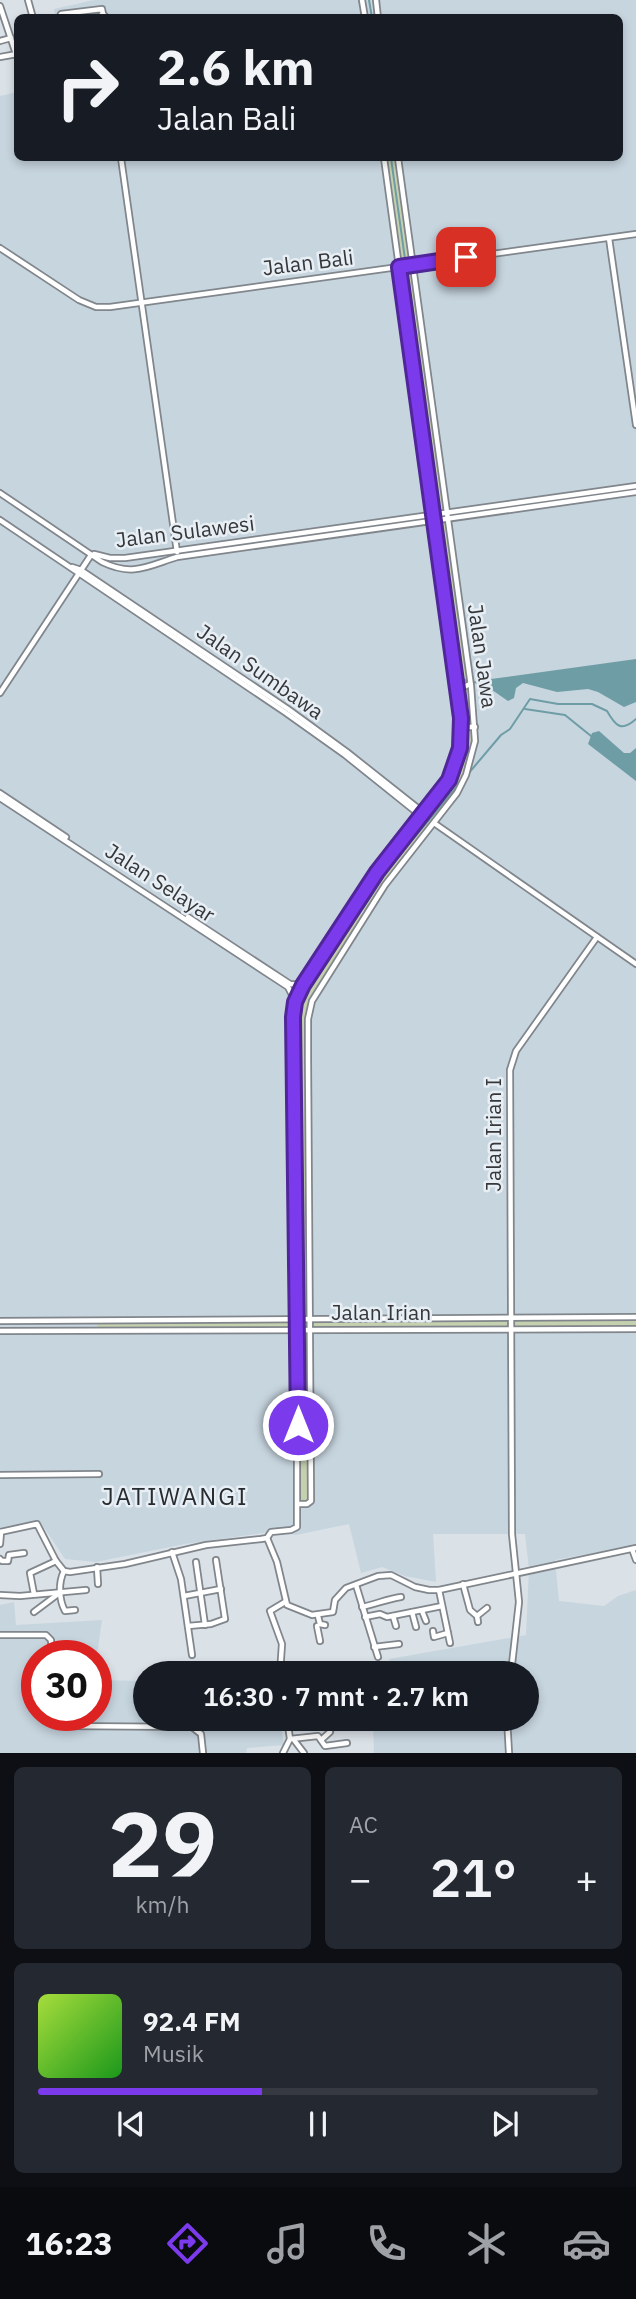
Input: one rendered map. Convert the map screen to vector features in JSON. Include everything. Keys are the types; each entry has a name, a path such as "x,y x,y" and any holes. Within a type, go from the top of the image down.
{"street":[{"path":"0,6 14,46"},
{"path":"61,14 102,9 104,14"},
{"path":"0,41 11,38"},
{"path":"121,161 177,556"},
{"name":"Jalan Jawa","path":"384,161 435,521 461,727 460,748 443,790 377,872 303,985 295,1002 298,1504 311,1501 309,1008 385,884 457,793 473,753 475,727 398,161"},
{"name":"Jalan Bali","path":"0,248 74,298 88,304 110,307 636,234"},
{"path":"609,237 636,425"},
{"name":"Jalan Sulawesi","path":"89,553 110,558 136,556 636,486"},
{"name":"Jalan Sulawesi","path":"89,553 121,569 140,569 177,556 636,492"},
{"path":"0,493 89,553 80,572 0,693"},
{"name":"Jalan Sumbawa","path":"0,520 221,665 347,752 422,814"},
{"path":"136,556 134,563 140,569"},
{"path":"456,687 470,684"},
{"path":"461,727 475,727"},
{"name":"Jalan Selayar","path":"0,795 278,978 290,988 295,1002"},
{"path":"433,823 636,964"},
{"name":"Jalan Irian I","path":"512,1661 519,1602 512,1534 511,1064 516,1051 597,937"},
{"name":"Jalan Selayar","path":"278,978 293,985 303,985"},
{"path":"296,1192 309,1193"},
{"name":"Jalan Irian","path":"0,1321 636,1317"},
{"path":"97,1320 97,1331"},
{"name":"Jalan Irian","path":"0,1331 636,1329"},
{"path":"0,1475 99,1474"},
{"path":"64,1571 125,1564 206,1545 267,1538 271,1532 297,1527 298,1504"},
{"path":"0,1544 0,1532 37,1524 64,1571"},
{"path":"267,1538 277,1562 285,1602 292,1608 318,1616 333,1612 335,1600 346,1588 387,1575 423,1590 439,1590 634,1548 636,1559"},
{"path":"172,1552 181,1579 192,1655"},
{"path":"0,1559 2,1562 8,1562 9,1555 24,1553"},
{"path":"188,1626 205,1625 225,1619 216,1560"},
{"path":"34,1594 30,1573 56,1561"},
{"path":"196,1562 205,1625"},
{"path":"97,1567 98,1584"},
{"path":"64,1571 59,1593 64,1611 75,1610"},
{"path":"463,1584 470,1610 477,1616 478,1622"},
{"path":"356,1585 378,1657"},
{"path":"184,1595 220,1589"},
{"path":"0,1595 20,1596 86,1590"},
{"path":"439,1590 450,1643"},
{"path":"34,1612 59,1593"},
{"path":"362,1607 401,1597"},
{"path":"281,1661 282,1644 270,1611 285,1602"},
{"path":"365,1617 380,1614 387,1617 442,1606"},
{"path":"477,1616 487,1608"},
{"path":"422,1611 426,1621"},
{"path":"412,1612 415,1627"},
{"path":"318,1616 320,1641"},
{"path":"393,1616 396,1626"},
{"path":"433,1631 434,1637 448,1633"},
{"path":"0,1634 46,1635 51,1640"},
{"path":"374,1647 399,1644"},
{"path":"112,1726 192,1727 202,1736 203,1753"},
{"path":"290,1731 292,1739 304,1753"},
{"path":"508,1731 509,1753"},
{"path":"321,1740 330,1732"},
{"path":"292,1739 318,1736 332,1752"},
{"path":"283,1753 292,1739"},
{"path":"327,1746 347,1743"}],"shaded area":[{"path":"94,0 636,0 636,1545 555,1560 559,1601 604,1606 618,1596 636,1590 636,1753 374,1753 373,1731 539,1731 539,1661 389,1659 526,1635 529,1569 525,1534 433,1534 436,1582 405,1576 382,1567 361,1573 349,1524 296,1535 277,1531 185,1544 96,1562 65,1559 41,1523 0,1528 0,96 14,93 14,161 623,161 623,14 55,14 54,9"},
{"path":"14,1602 16,1625 102,1620 99,1640 21,1640 21,1731 112,1731 112,1680 133,1681 133,1731 282,1731 284,1745 247,1748 246,1753 0,1753 0,1605"}],"green space":[{"path":"384,161 398,161 447,512 433,514"},
{"path":"448,519 475,727 472,759 457,793 385,885 367,913 355,905 449,780 461,738 434,521"},
{"path":"353,909 365,917 309,1008 309,1319 636,1317 636,1329 310,1330 311,1501 298,1504 297,1330 97,1331 97,1320 296,1319 293,1009 296,997"}],"water":[{"path":"636,659 636,702 624,707 588,689 557,692 523,683 516,688 514,698 508,701 482,683 491,679"},
{"path":"599,731 624,753 630,753 636,748 636,781 588,744 592,733"}],"waterway":[{"path":"369,0 371,14"},
{"path":"391,161 463,678 466,681"},
{"path":"473,682 482,683"},
{"path":"468,774 501,735 510,729 530,699 558,704 592,704 607,711 613,720 622,726 636,719"},
{"path":"525,709 565,715 591,736"},
{"path":"363,908 387,870 459,784"}],"district":[{"name":"JATIWANGI","path":"175,1497"}],"route":[{"path":"298,1425 293,1009 303,985 377,872 443,790 456,765 461,738 461,718 399,267 466,257"}]}
